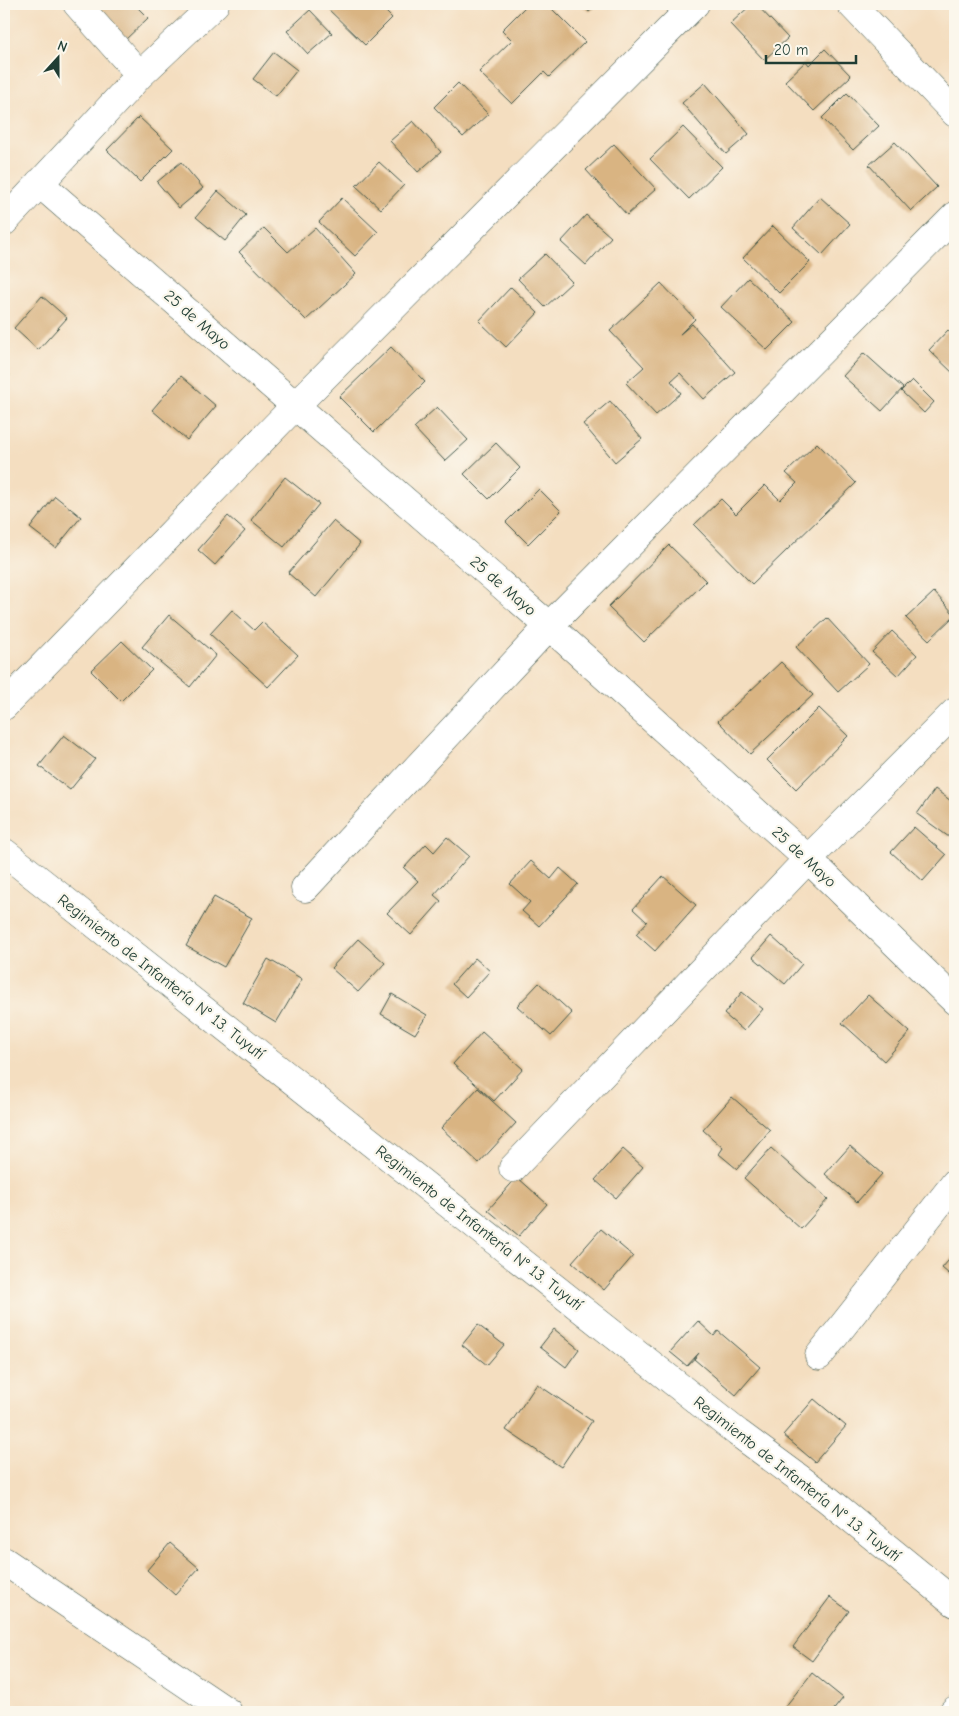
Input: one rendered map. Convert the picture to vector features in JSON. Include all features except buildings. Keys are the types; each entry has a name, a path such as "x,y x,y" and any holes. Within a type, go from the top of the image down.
{"street":[{"path":"77,4 140,75"},
{"path":"4,222 140,75 215,4"},
{"path":"4,706 295,406 694,4"},
{"path":"851,4 955,113"},
{"name":"25 de Mayo","path":"39,183 549,626 808,859 955,1001"},
{"path":"305,888 549,626 955,216"},
{"path":"513,1168 808,859 955,712"},
{"name":"Regimiento de Infantería N° 13. Tuyutí","path":"4,852 738,1433 826,1498 955,1603"},
{"path":"819,1356 955,1183"},
{"path":"4,1562 228,1712"}]}
